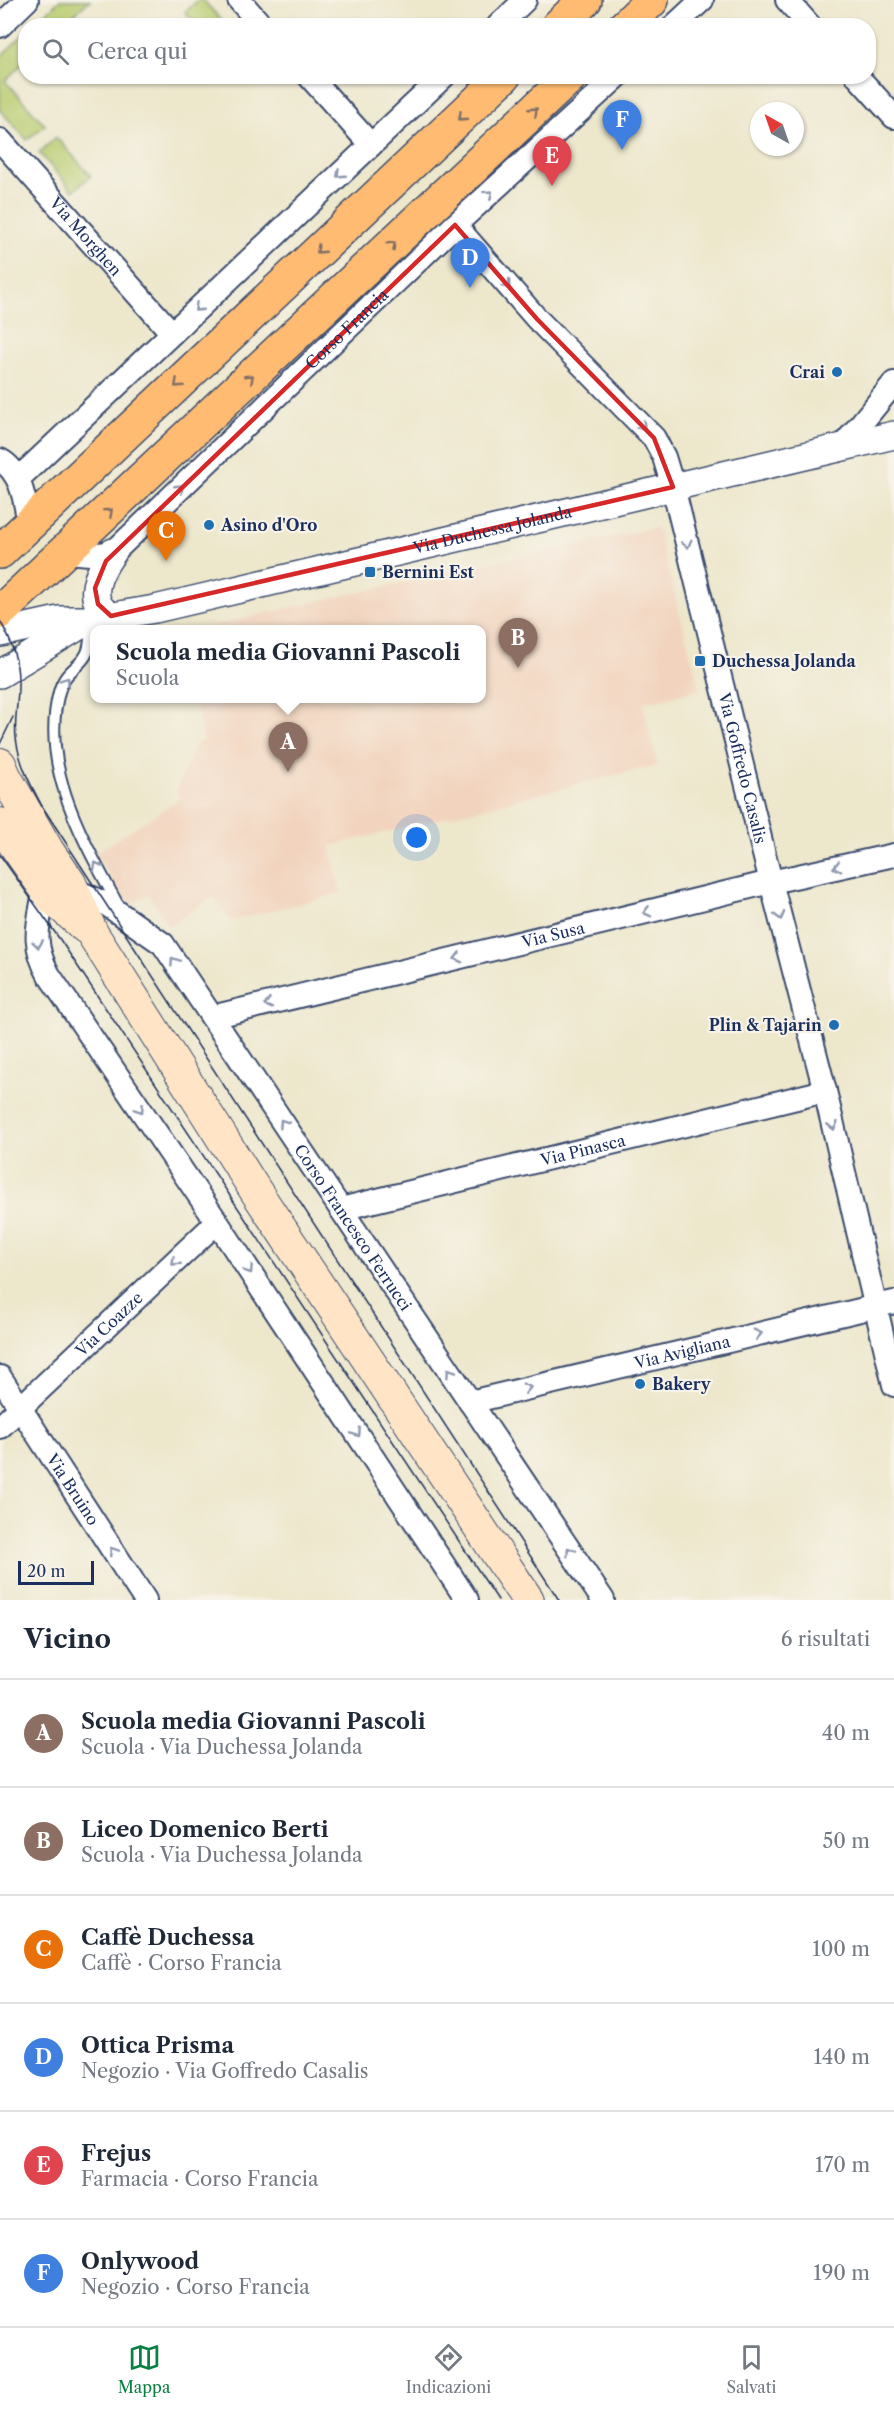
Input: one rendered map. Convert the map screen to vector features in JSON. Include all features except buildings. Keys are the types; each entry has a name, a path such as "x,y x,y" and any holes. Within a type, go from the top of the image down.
{"main road":[{"path":"566,18 585,0"},
{"path":"633,18 652,0"},
{"path":"0,552 496,84"},
{"name":"Corso Francia","path":"0,612 563,84"},
{"path":"0,764 59,888"},
{"path":"0,824 59,888"},
{"path":"59,888 52,898 92,933 257,1193 528,1600"}],"street":[{"path":"0,26 27,0"},
{"path":"239,0 255,18"},
{"path":"506,18 525,0"},
{"path":"683,18 702,0"},
{"path":"787,0 803,18"},
{"path":"316,84 371,145"},
{"path":"18,478 436,84"},
{"name":"Corso Francia","path":"113,552 455,225 609,84"},
{"path":"864,84 894,117"},
{"name":"Via Morghen","path":"0,140 172,333"},
{"name":"Via Goffredo Casalis","path":"455,225 537,319 654,438 664,457 674,487 825,1091 885,1304 894,1385"},
{"path":"843,446 894,383"},
{"name":"Via Duchessa Jolanda","path":"0,633 59,620 100,618 155,609 894,435"},
{"path":"0,460 7,464 18,478 29,524"},
{"path":"66,552 113,552"},
{"path":"100,618 105,613 98,604 95,588 101,569 113,552"},
{"name":"Via Duchessa Jolanda","path":"0,674 100,618"},
{"name":"Via Susa","path":"212,1017 771,882 894,855"},
{"path":"59,888 36,934 37,949 42,963 217,1222 467,1600"},
{"name":"Corso Francesco Ferrucci","path":"59,888 106,904 163,944 603,1600"},
{"name":"Via Pinasca","path":"341,1209 825,1091"},
{"name":"Via Coazze","path":"0,1427 217,1222"},
{"name":"Via Avigliana","path":"470,1402 885,1304"},
{"name":"Via Bruino","path":"0,1377 145,1600"}],"lane":[{"path":"97,625 100,618"},
{"path":"90,646 86,657 64,682 60,690 55,749 62,780 77,825 125,918"}],"highlighted area":[{"path":"455,225 537,319 654,438 673,487 111,616 98,604 95,588 106,561"}],"shaded area":[{"path":"657,527 700,690 643,703 657,765 330,846 341,893 231,921 214,897 168,926 148,894 129,906 95,853 180,799 176,791 196,743 204,740 195,703 486,703 486,625 216,625"}],"green space":[{"path":"60,0 90,0 71,18 41,18"},
{"path":"198,0 203,0 220,18 191,18 185,12"},
{"path":"18,40 18,68 5,81 45,125 27,140 0,110 0,57"},
{"path":"56,137 91,176 73,191 39,153"}],"tram line":[{"path":"0,621 16,662 17,747 33,790 42,806 559,1600"},
{"path":"0,744 13,717"},
{"path":"0,855 61,941 498,1600"}],"place":[{"name":"Onlywood","path":"622,150"},
{"name":"Frejus","path":"552,186"},
{"name":"Ottica Prisma","path":"470,288"},
{"name":"Crai","path":"837,372"},
{"name":"Asino d'Oro","path":"209,525"},
{"name":"Caffè Duchessa","path":"166,561"},
{"name":"Bernini Est","path":"370,572"},
{"name":"Duchessa Jolanda","path":"700,661"},
{"name":"Liceo Domenico Berti","path":"518,668"},
{"name":"Scuola media Giovanni Pascoli","path":"288,772"},
{"name":"Plin & Tajarin","path":"834,1025"},
{"name":"Bakery","path":"640,1384"}]}
